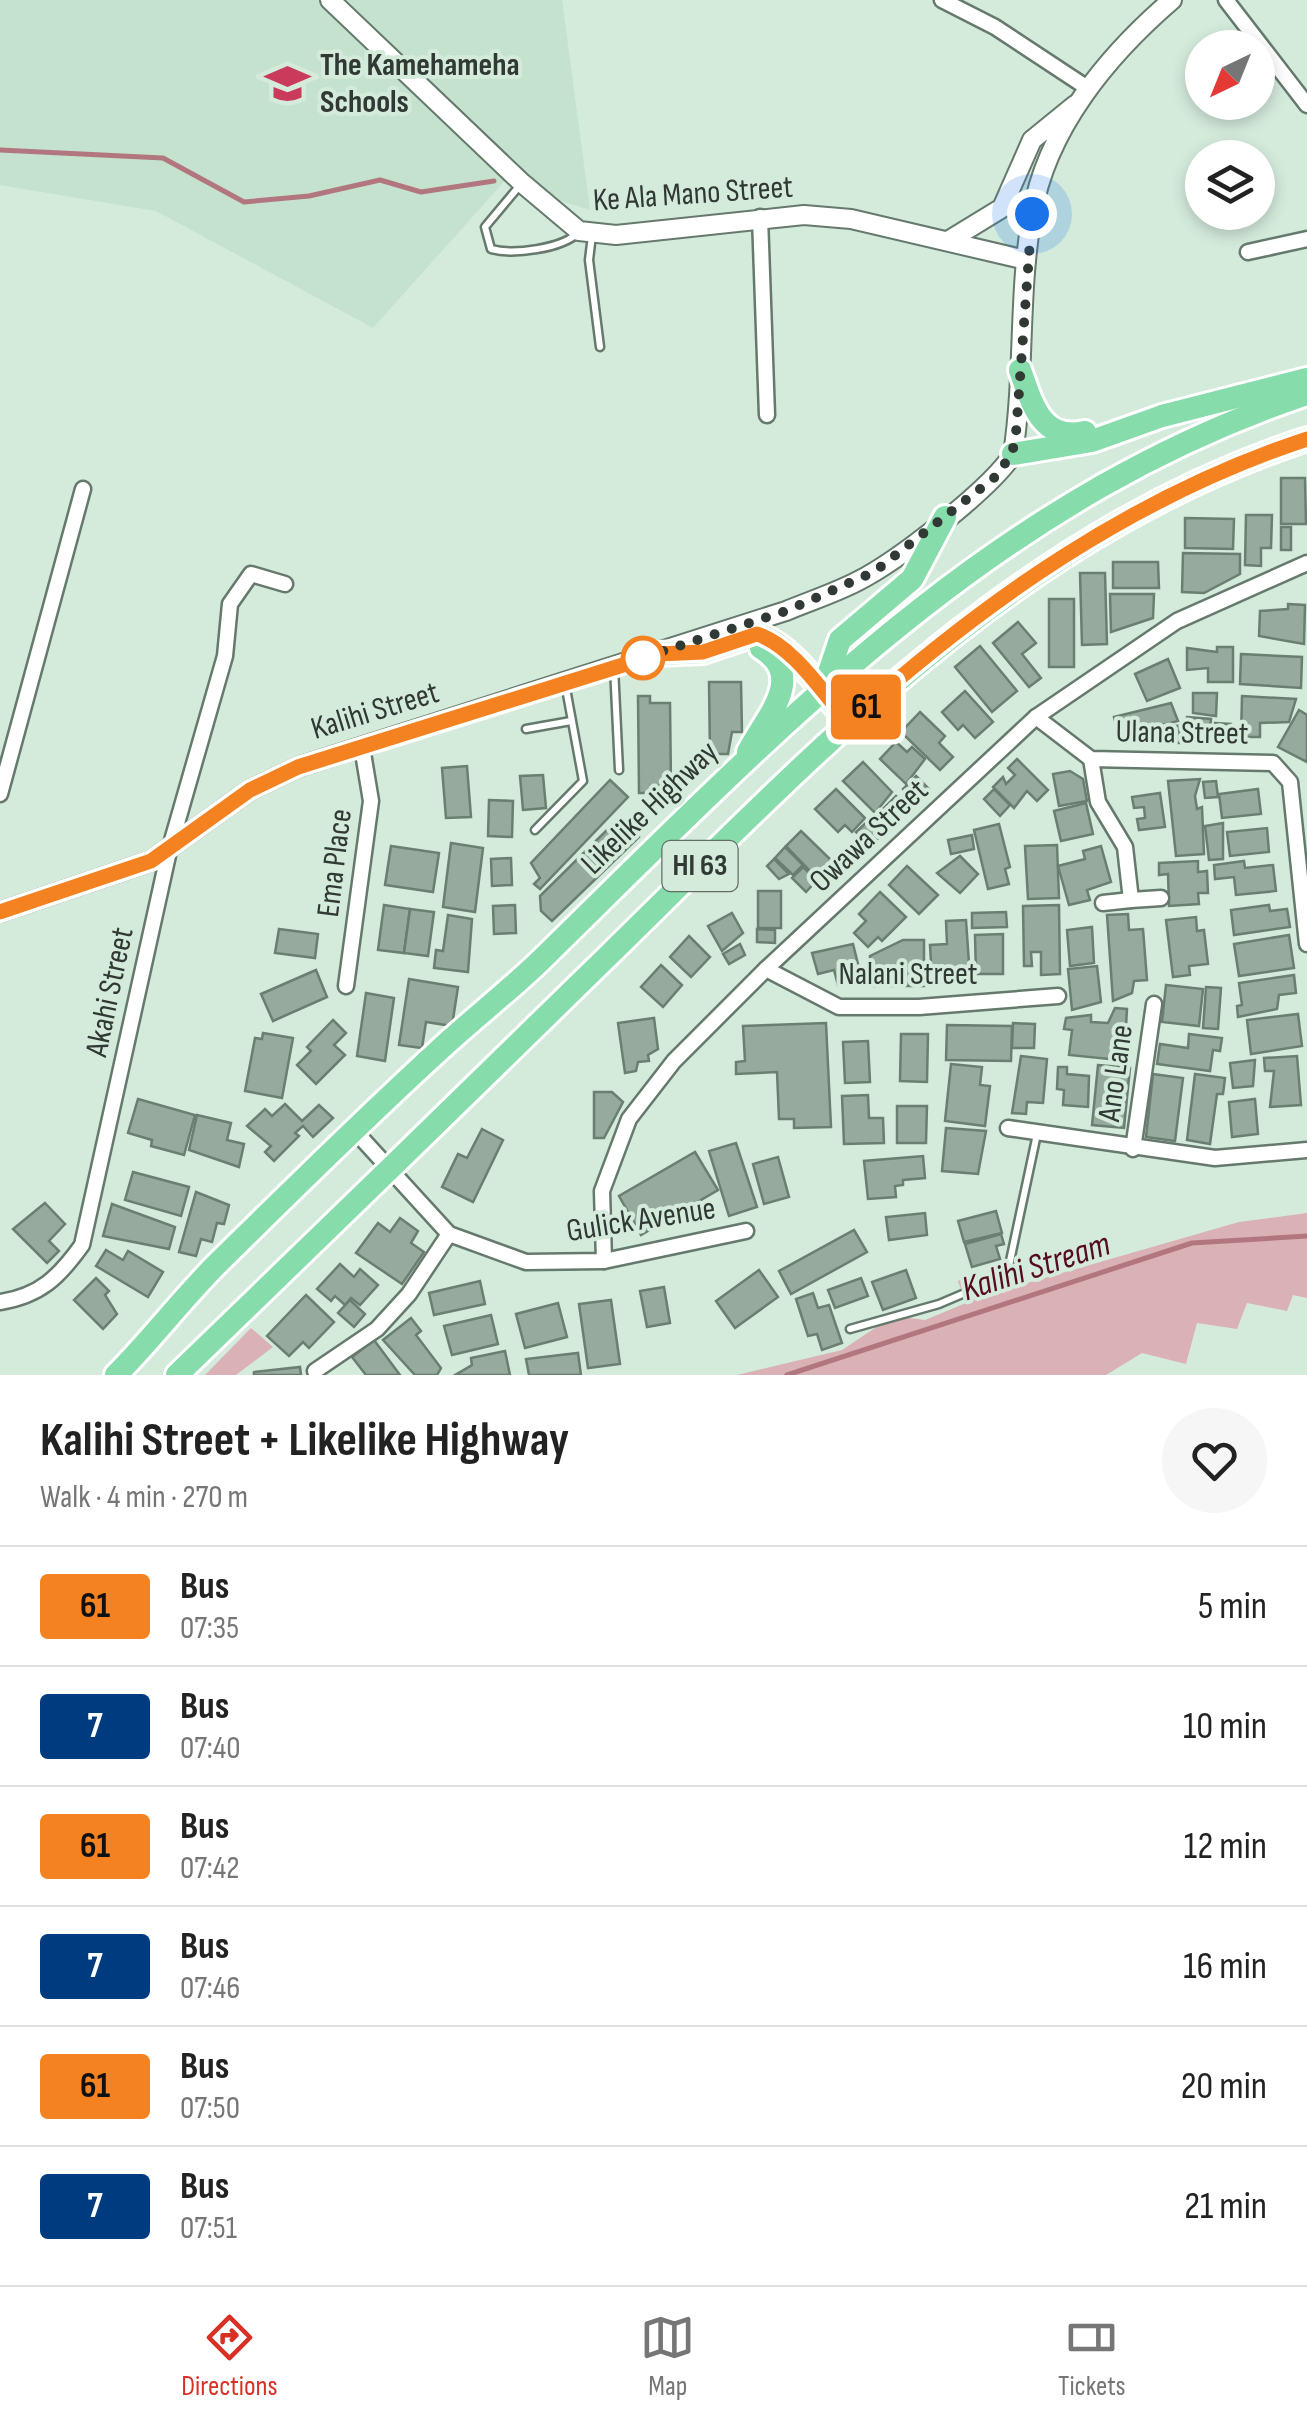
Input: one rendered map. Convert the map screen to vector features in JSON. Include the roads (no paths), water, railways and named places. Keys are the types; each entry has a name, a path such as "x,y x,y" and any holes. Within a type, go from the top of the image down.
{"highway":[{"path":"1020,370 1035,411 1060,432 1079,434 1307,379"},
{"name":"Likelike Highway","path":"116,1375 217,1264 354,1130 505,995 742,763 936,594 1021,532 1212,429 1307,394"},
{"path":"1012,454 1092,440 1162,416"},
{"name":"HI 63","path":"180,1373 849,722 923,656 1010,589 1103,530 1196,483 1307,439"},
{"path":"822,694 840,640 912,579 945,517"},
{"path":"703,652 757,634 766,637 793,659 849,722"},
{"path":"658,654 762,648 780,665 784,683 779,702 742,763"}],"street":[{"name":"Ke Ala Mano Street","path":"330,0 390,52 522,183 586,233 616,235 760,216 851,219 1026,260"},
{"path":"942,0 995,27 1084,95"},
{"path":"1012,454 1026,260 1042,174 1084,95 1126,44 1172,0"},
{"path":"1226,0 1307,105"},
{"path":"948,240 1002,208 1039,130 1084,95"},
{"path":"760,216 767,415"},
{"path":"1248,252 1307,239"},
{"name":"Kalihi Street","path":"0,912 135,868 168,852 265,781 658,654 858,581 994,478 1012,454"},
{"path":"0,794 83,488"},
{"name":"Owawa Street","path":"604,1260 602,1191 628,1118 674,1061 766,969 1036,717 1177,621 1307,563"},
{"name":"Akahi Street","path":"0,1302 40,1291 61,1275 82,1246 168,852 225,656 230,604 251,574 285,584"},
{"name":"Ulana Street","path":"1036,717 1092,759 1273,763 1290,782 1307,944"},
{"name":"Ema Place","path":"346,986 372,801 362,747"},
{"path":"1092,759 1098,802 1126,847 1131,900"},
{"path":"1103,902 1161,898"},
{"name":"Nalani Street","path":"766,969 838,1007 919,1007 1058,996"},
{"name":"Ano Lane","path":"1133,1149 1154,1004"},
{"path":"1008,1128 1215,1158 1307,1150"},
{"name":"Gulick Avenue","path":"354,1130 449,1234 526,1262 604,1260 746,1231"},
{"path":"316,1371 377,1330 409,1294 449,1234"}],"lane":[{"path":"522,183 484,226 491,249 554,244 586,233 600,347"},
{"path":"614,667 620,770"},
{"path":"534,830 582,781 565,682"},
{"path":"526,729 571,721"},
{"path":"850,1328 940,1304 1007,1275 1037,1133"}],"waterway":[{"path":"0,150 163,158 244,202 309,196 380,180 421,192 494,181"},
{"name":"Kalihi Stream","path":"787,1375 1192,1243 1307,1236"}],"place":[{"name":"The Kamehameha Schools","path":"287,83"}]}
